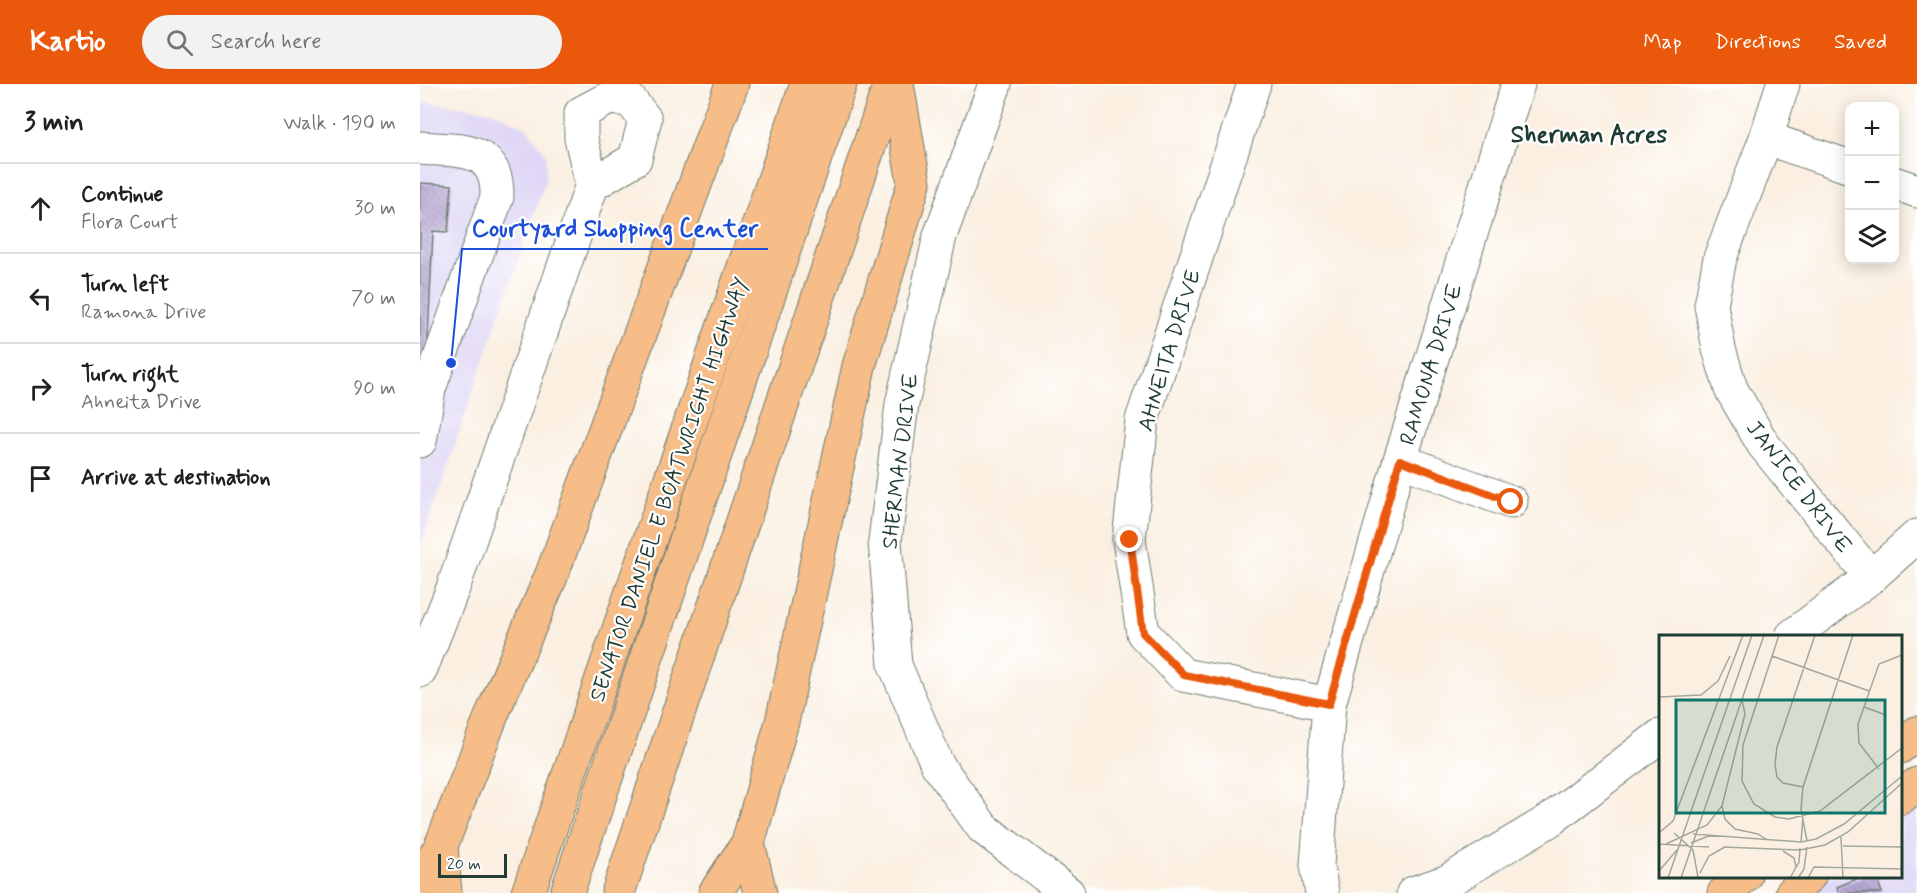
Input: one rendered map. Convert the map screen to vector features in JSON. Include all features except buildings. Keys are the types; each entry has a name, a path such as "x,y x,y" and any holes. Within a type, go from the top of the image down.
{"main road":[{"path":"420,881 441,846 493,712 552,574 732,84"},
{"name":"SENATOR DANIEL E BOATWRIGHT HIGHWAY","path":"528,893 807,84"},
{"path":"567,893 840,84"},
{"path":"618,893 890,84"},
{"path":"715,893 748,843 782,722 859,366 914,183 897,84"},
{"path":"1902,745 1917,733"},
{"path":"1902,796 1917,784"},
{"path":"748,843 760,893"},
{"path":"441,846 445,893"},
{"path":"1724,893 1743,878"},
{"path":"1792,893 1807,878"}],"street":[{"name":"SHERMAN DRIVE","path":"995,84 940,236 902,404 885,541 895,665 937,764 983,828 1068,893"},
{"name":"AHNEITA DRIVE","path":"1254,84 1142,420 1130,540 1143,633 1184,675 1329,704"},
{"name":"RAMONA DRIVE","path":"1322,893 1317,865 1329,704 1400,460 1518,84"},
{"name":"JANICE DRIVE","path":"1783,84 1766,138 1720,258 1711,305 1719,349 1731,389 1763,444 1870,577"},
{"path":"1766,138 1845,165"},
{"path":"420,148 469,152 488,161 497,180 497,197 429,389 420,441"},
{"path":"420,671 453,588 592,185"},
{"path":"1899,185 1917,191"},
{"path":"1400,460 1511,502"},
{"path":"1793,635 1870,577 1917,536"},
{"path":"1413,893 1448,881 1550,820 1659,737"}],"shaded area":[{"path":"420,101 493,111 527,128 546,154 546,179 420,547"},
{"path":"1917,784 1917,893 1792,893 1808,878 1902,878 1902,797"}],"place":[{"name":"Courtyard Shopping Center","path":"451,363"}],"district":[{"name":"Sherman Acres","path":"1589,134"}],"route":[{"path":"1130,540 1143,633 1184,675 1329,704 1400,460 1511,502"}]}
